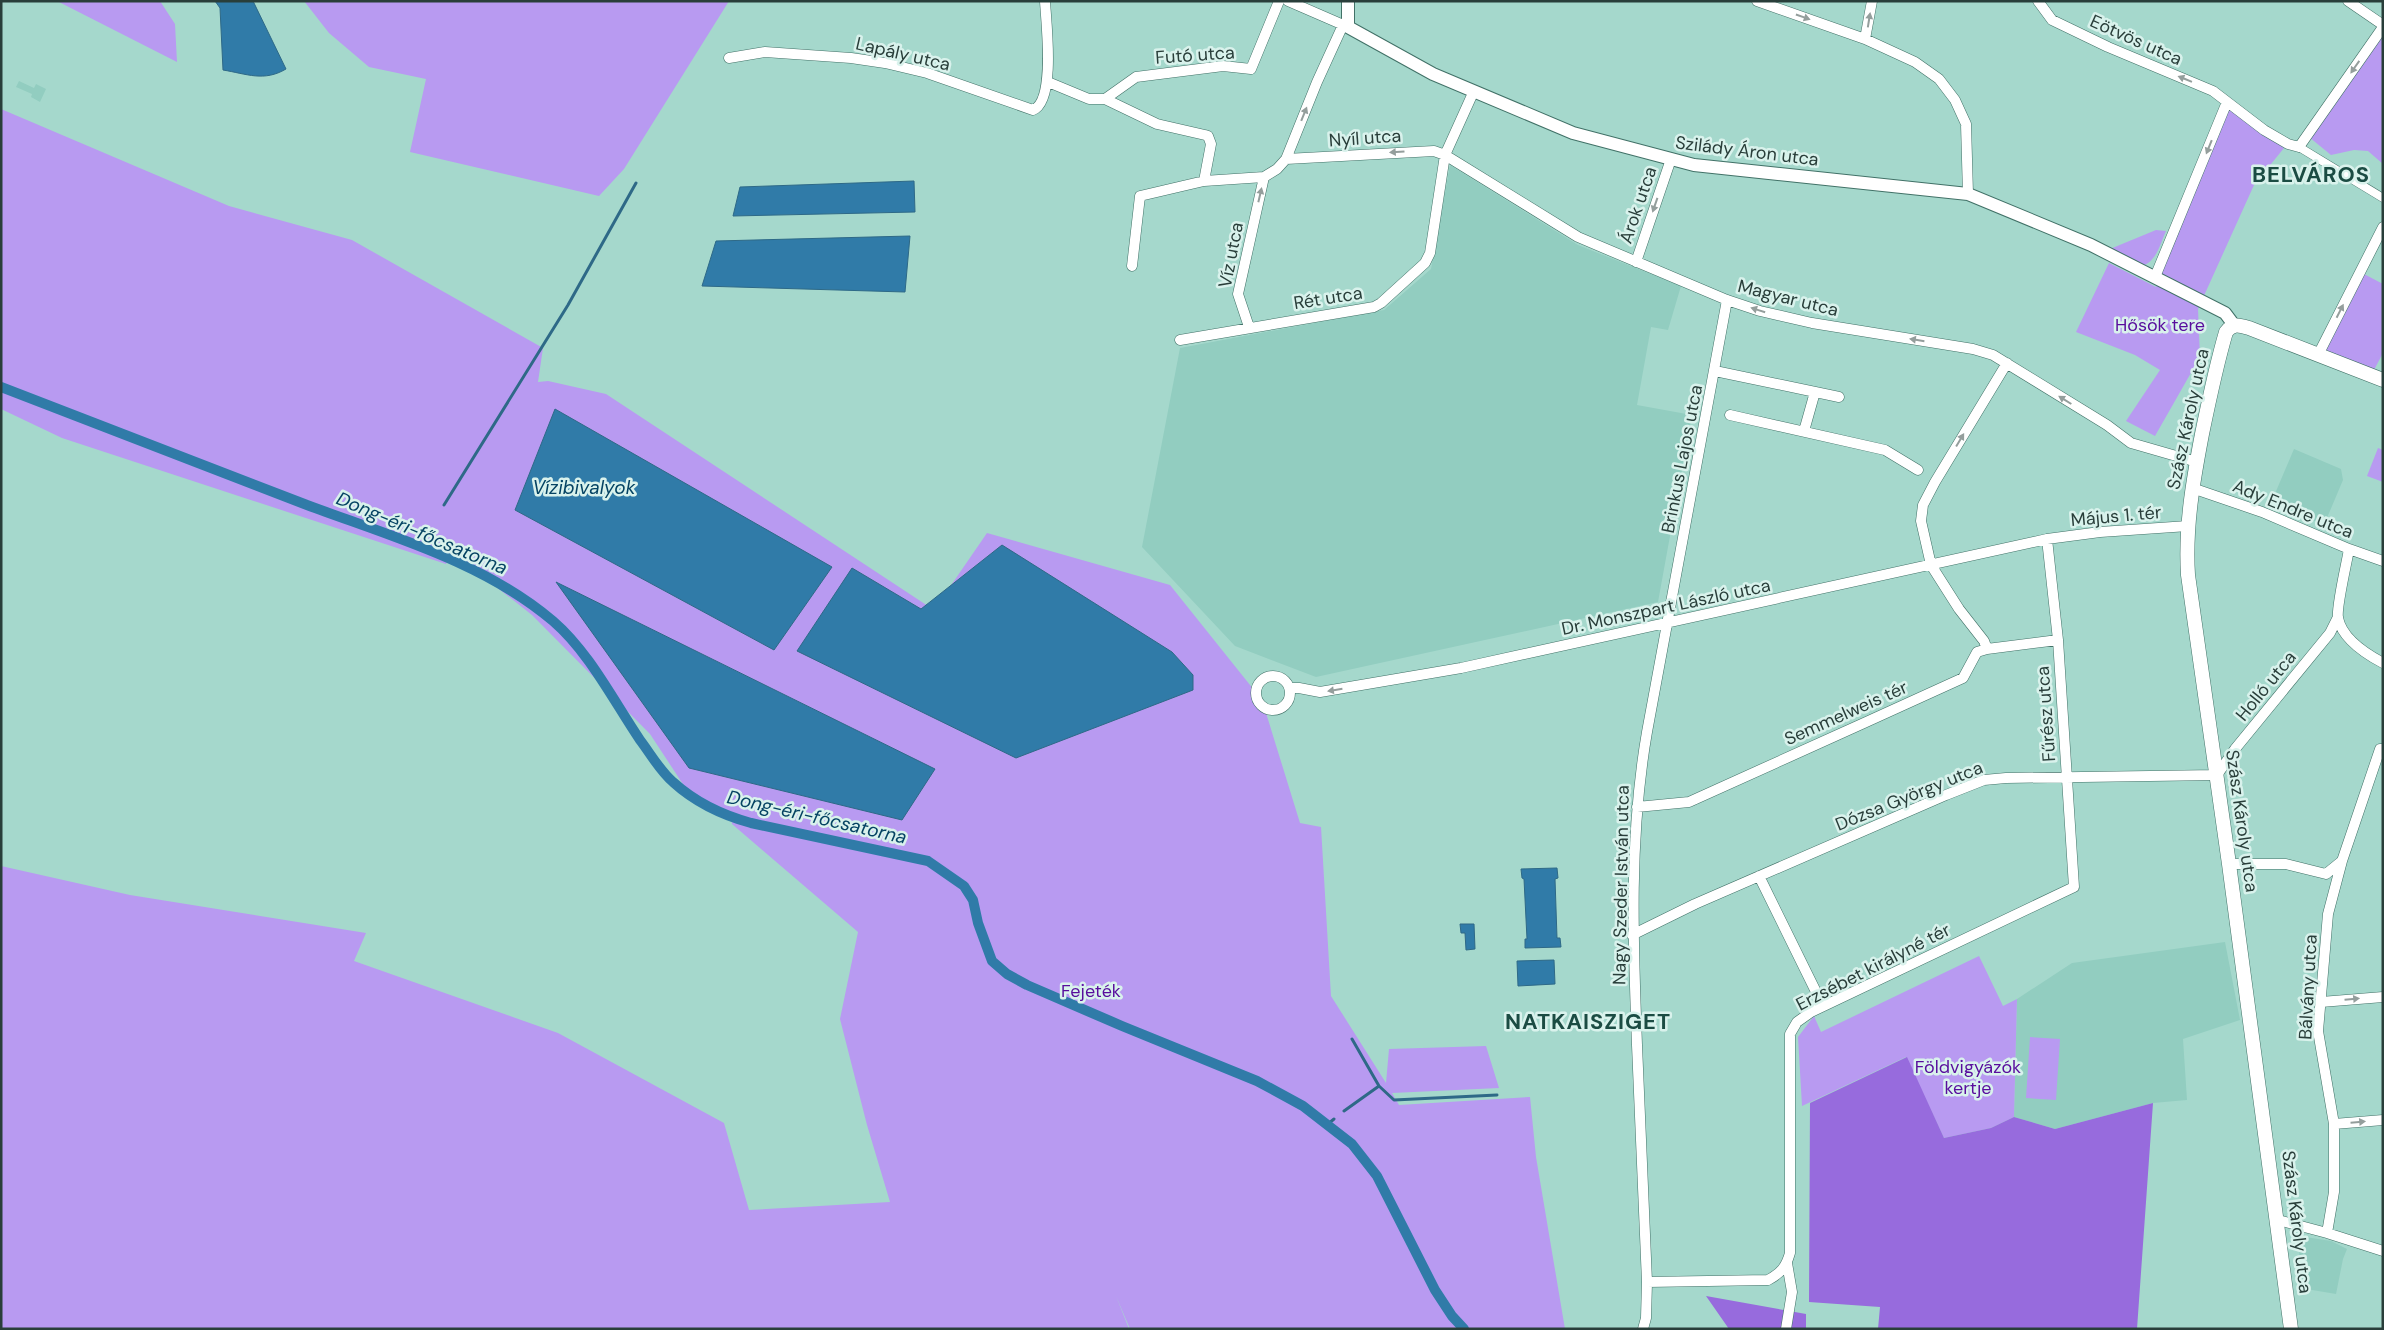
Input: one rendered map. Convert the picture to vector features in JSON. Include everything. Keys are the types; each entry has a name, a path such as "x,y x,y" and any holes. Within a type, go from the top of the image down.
{"main road":[{"path":"2234,325 2249,328 2383,380"},
{"name":"Szász Károly utca","path":"2234,325 2226,332 2223,341 2192,488 2188,526 2188,575 2278,1220 2291,1329"}],"street":[{"path":"1046,1 1048,82 1089,99 1105,99 1157,124 1208,136 1211,144 1204,181"},
{"name":"Futó utca","path":"1105,99 1136,77 1223,66 1251,69 1279,1"},
{"name":"Szilády Áron utca","path":"1288,1 1345,26 1432,74 1573,134 1694,165 1968,194 2091,245 2155,278"},
{"path":"1132,266 1140,196 1204,181 1264,177 1277,169 1286,159 1317,82 1345,26 1348,1"},
{"path":"1757,1 1783,6 1865,39 1928,70 1938,79 1955,100 1966,124 1968,194"},
{"path":"1865,39 1872,1"},
{"name":"Eötvös utca","path":"2038,1 2052,20 2108,47 2213,91 2227,102"},
{"path":"2299,147 2383,26 2348,1"},
{"name":"Lapály utca","path":"729,58 764,52 851,58 885,63 927,73 1029,110 1037,108 1040,104 1048,82"},
{"path":"1445,155 1474,93"},
{"path":"2234,325 2225,313 2155,278 2227,102 2264,130 2299,147 2383,198"},
{"name":"Nyíl utca","path":"1286,159 1428,150 1445,155"},
{"name":"Magyar utca","path":"1445,155 1578,237 1727,300 1760,311 1812,323 1973,349 1993,355 2107,425 2118,435 2137,445 2197,462"},
{"name":"Rét utca","path":"1249,327 1374,307 1425,263 1430,253 1445,155"},
{"name":"Árok utca","path":"1636,262 1671,159"},
{"name":"Víz utca","path":"1249,327 1238,294 1264,177"},
{"path":"2318,355 2383,227"},
{"name":"Brinkus Lajos utca","path":"1667,623 1727,300"},
{"path":"1180,340 1249,327"},
{"path":"2006,363 1935,482 1922,506 1920,521 1931,565 1959,609 1984,641 1987,649 2058,640"},
{"path":"1715,371 1839,397"},
{"path":"1804,431 1815,392"},
{"path":"1730,415 1885,450 1918,470"},
{"name":"Ady Endre utca","path":"2192,488 2262,512 2349,549 2383,561"},
{"name":"Május 1. tér","path":"2047,539 2100,532 2188,526"},
{"name":"Dr. Monszpart László utca","path":"1290,688 1320,692 1460,668 2047,539"},
{"name":"Fűrész utca","path":"2047,539 2058,640 2074,887"},
{"path":"2349,549 2338,617 2345,633 2367,654 2383,663"},
{"name":"Holló utca","path":"2217,775 2235,749 2330,633 2338,617"},
{"name":"Nagy Szeder István utca","path":"1643,1329 1648,1282 1632,935 1637,807 1641,767 1667,623"},
{"name":"Semmelweis tér","path":"1637,807 1689,802 1864,724 1963,678 1977,652 1987,649"},
{"name":"Bálvány utca","path":"2327,1232 2334,1192 2334,1124 2318,1031 2328,914 2342,861 2382,749"},
{"name":"Dózsa György utca","path":"1632,935 1695,904 1984,780 2066,776 2217,775"},
{"path":"2229,864 2286,864 2326,874 2342,861"},
{"path":"1759,876 1823,1006"},
{"name":"Erzsébet királyné tér","path":"1786,1329 1792,1292 1787,1263 1790,1245 1790,1034 1797,1022 1823,1006 2074,887"},
{"path":"2321,1002 2383,997"},
{"path":"2334,1124 2383,1120"},
{"path":"2278,1220 2327,1232 2383,1251"},
{"path":"1648,1282 1768,1280 1780,1274 1787,1263"}],"shaded area":[{"path":"19,81 34,88 36,84 46,89 40,102 31,97 32,94 16,87"},
{"path":"1450,165 1578,245 1681,286 1668,330 1651,327 1637,405 1692,415 1658,602 1316,677 1235,646 1142,547 1180,348 1384,310 1431,269"},
{"path":"2294,449 2341,469 2343,480 2324,525 2271,503"},
{"path":"2225,942 2240,1020 2183,1039 2187,1100 2153,1103 2055,1129 2014,1117 2017,999 2072,963"},
{"path":"1907,1057 1944,1138 1991,1128 2014,1117 2055,1129 2153,1103 2137,1329 1878,1329 1880,1307 1809,1302 1810,1103"},
{"path":"2299,1236 2331,1241 2347,1249 2343,1259 2336,1294 2300,1288"},
{"path":"1706,1296 1806,1314 1806,1329 1729,1329"}],"green space":[{"path":"57,1 160,1 175,24 177,62"},
{"path":"304,1 729,1 624,169 599,196 410,152 426,79 369,67 329,33"},
{"path":"2383,35 2383,164 2368,151 2354,150 2331,155 2309,137"},
{"name":"Hősök tere","path":"2229,108 2284,148 2254,185 2198,309 2200,357 2155,436 2126,421 2160,370 2135,355 2076,332 2109,263 2156,287"},
{"name":"Fejeték","path":"1,109 229,206 352,240 543,348 538,382 548,381 606,394 934,610 987,533 1170,585 1262,700 1300,823 1321,827 1331,996 1386,1083 1389,1049 1486,1046 1499,1088 1392,1093 1399,1105 1530,1097 1536,1157 1565,1329 1130,1329 1116,1296 1129,1329 1,1329 1,866 130,895 366,933 354,961 558,1033 724,1123 749,1210 890,1202 867,1125 840,1019 858,932 732,824 731,812 696,804 650,734 532,615 452,552 446,564 62,438 1,409"},
{"path":"2156,230 2166,231 2155,256 2147,264 2142,266 2110,249"},
{"path":"2362,273 2383,284 2383,353 2374,370 2324,350"},
{"path":"2378,448 2383,450 2383,482 2367,476"},
{"name":"Földvigyázók kertje","path":"1979,956 2003,1006 2017,999 2014,1117 1991,1128 1944,1138 1906,1057 1802,1106 1798,1037 1814,1016 1821,1032"},
{"path":"2030,1037 2060,1039 2056,1100 2026,1098"}],"water":[{"path":"215,1 253,1 286,69 263,76 223,70 220,8"},
{"path":"914,181 915,212 733,216 740,187"},
{"path":"910,236 905,292 702,286 716,241"},
{"name":"Vízibivalyok","path":"555,409 832,567 774,650 515,510"},
{"path":"1002,545 1172,652 1193,675 1193,690 1016,758 797,651 852,568 921,609"},
{"path":"556,582 935,769 902,820 689,768"},
{"path":"1557,868 1558,878 1555,879 1557,938 1560,938 1561,947 1525,948 1525,939 1527,939 1524,879 1522,878 1521,869"},
{"path":"1460,924 1474,924 1475,949 1466,950 1465,933 1461,933"},
{"path":"1554,960 1555,984 1518,986 1517,961"}],"waterway":[{"path":"444,505 568,305 636,183"},
{"name":"Dong-éri-főcsatorna","path":"1,387 403,540 467,567 497,582 526,600 566,633 600,677 659,767 668,778 700,802 720,812 751,823 928,861 964,886 973,900 978,923 992,961 1007,974 1027,985 1122,1026 1257,1081 1303,1106 1352,1144 1377,1176 1435,1290 1452,1316 1464,1329"},
{"path":"1352,1039 1379,1086"},
{"path":"1344,1111 1379,1086 1394,1100 1497,1095"},
{"name":"Dong-éri-főcsatorna","path":"1328,1124 1334,1119"}],"district":[{"name":"BELVÁROS","path":"2311,174"},
{"name":"NATKAISZIGET","path":"1588,1021"}]}
